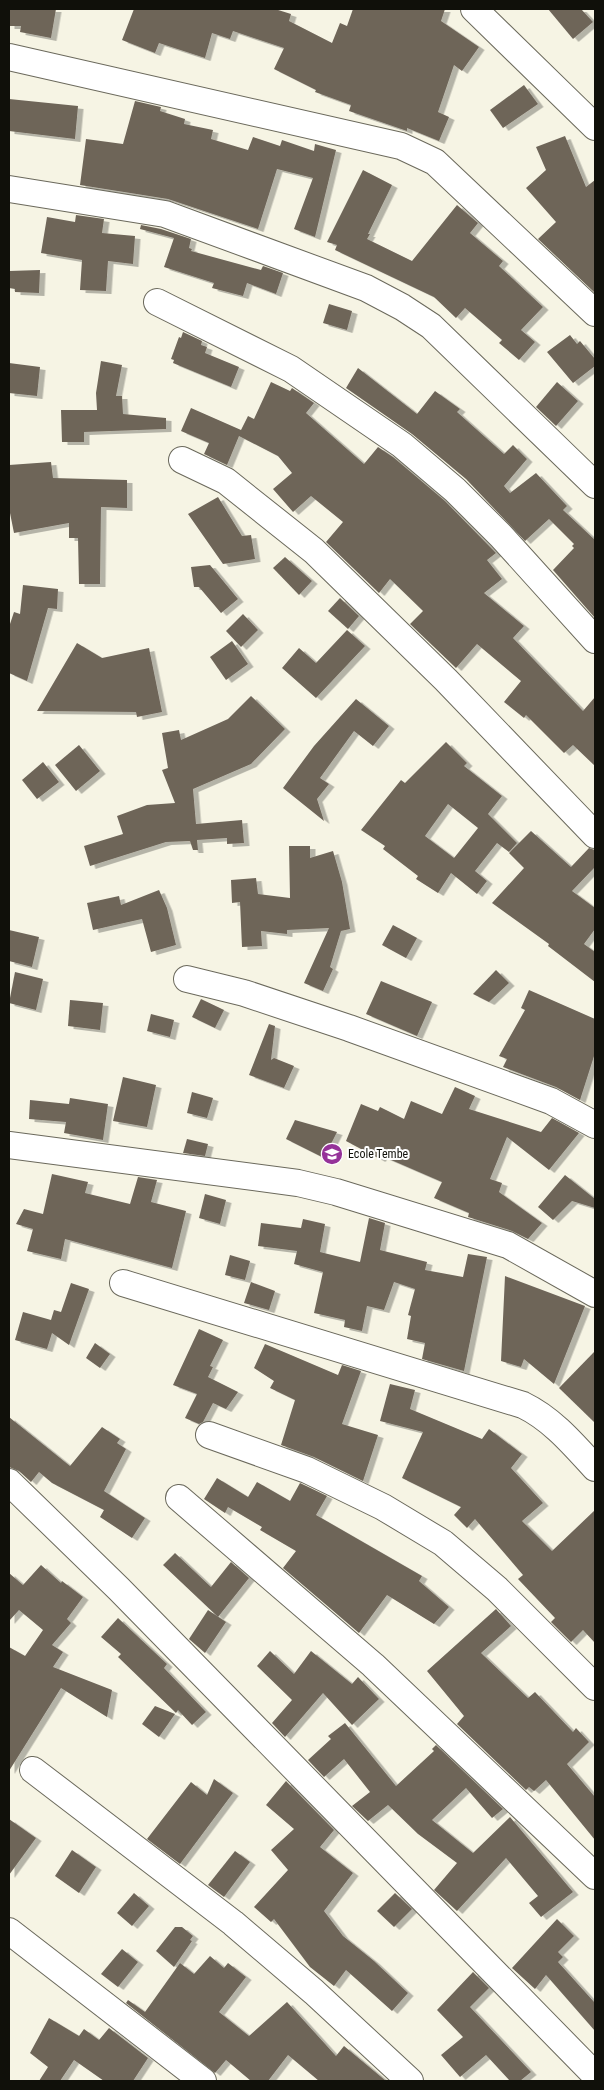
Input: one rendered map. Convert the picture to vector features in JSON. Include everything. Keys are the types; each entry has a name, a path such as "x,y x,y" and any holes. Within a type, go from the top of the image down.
{"street":[{"path":"474,9 595,127"},
{"path":"9,57 401,146 420,153 435,162 595,313"},
{"path":"9,189 165,214 326,272 402,307 430,326 595,485"},
{"path":"157,302 291,369 402,445 455,490 501,536 595,640"},
{"path":"182,460 226,481 314,551 446,680 595,835"},
{"path":"187,979 244,993 349,1028 444,1064 551,1101 595,1126"},
{"path":"9,1145 298,1183 336,1192 508,1245 595,1294"},
{"path":"123,1283 523,1405 551,1422 595,1468"},
{"path":"209,1435 307,1470 382,1507 443,1542 497,1590 595,1687"},
{"path":"9,1482 126,1596 595,2075"},
{"path":"179,1498 373,1665 595,1876"},
{"path":"32,1770 233,1923 314,1992 410,2081"},
{"path":"9,1931 204,2081"}],"building":[{"path":"9,9 56,9 51,38 20,32 21,26 9,26"},
{"path":"134,9 275,9 291,14 289,21 332,43 340,23 347,26 353,9 445,9 441,21 479,47 462,71 454,65 438,112 449,117 439,141 407,128 407,131 349,111 351,105 315,92 316,90 274,69 284,48 233,31 230,39 212,33 205,58 159,43 155,53 122,40"},
{"path":"548,9 581,9 593,22 573,39"},
{"path":"524,85 538,104 503,128 490,110"},
{"path":"9,99 78,106 75,139 9,131"},
{"path":"135,101 161,107 160,111 185,119 184,124 213,130 211,139 248,150 253,137 280,146 282,140 314,151 315,144 336,150 315,237 294,229 313,178 277,169 258,229 168,199 80,185 86,139 123,144"},
{"path":"565,136 586,187 595,180 595,293 538,239 556,222 526,188 546,170 536,147"},
{"path":"363,170 392,185 367,239 412,261 457,205 478,223 470,233 503,261 499,266 543,307 521,330 535,342 519,360 499,343 502,340 465,308 456,318 434,297 335,250 337,245 327,242"},
{"path":"76,215 104,219 102,233 135,236 133,264 108,261 106,291 80,290 82,260 41,253 47,217 75,222"},
{"path":"141,225 161,229 191,239 189,248 192,249 191,251 261,270 263,266 283,273 276,294 247,283 243,296 212,288 214,283 164,267 174,238 140,229"},
{"path":"40,270 39,293 15,292 15,289 9,288 9,271"},
{"path":"329,304 352,311 347,330 323,323"},
{"path":"183,332 202,341 201,345 207,347 205,353 239,367 231,387 173,363 174,360 171,359 179,337 181,338"},
{"path":"570,335 577,344 580,341 595,359 595,366 573,383 547,352"},
{"path":"101,361 122,365 116,396 122,396 123,414 166,418 166,429 84,432 84,442 62,442 61,410 97,410 96,393"},
{"path":"9,363 40,367 37,396 9,393"},
{"path":"358,368 417,414 435,391 460,409 457,412 504,454 513,445 527,459 504,486 510,493 536,473 567,506 563,510 595,540 595,618 553,570 574,548 572,546 574,544 549,519 525,541 466,479 412,434 346,388"},
{"path":"271,382 290,391 292,388 314,403 306,413 364,464 378,447 393,457 445,501 496,553 487,560 502,579 484,593 524,626 513,638 583,711 595,697 595,766 573,745 564,753 526,715 524,718 504,702 521,681 477,644 456,668 410,624 423,611 390,579 379,593 326,542 343,522 311,496 293,512 273,489 292,473 278,456 239,436 227,465 204,454 209,443 181,431 191,408 241,430 248,416 254,419"},
{"path":"557,382 578,401 556,426 536,407"},
{"path":"51,462 53,478 127,480 127,508 101,507 100,584 79,584 78,538 69,538 69,523 14,533 9,508 9,465"},
{"path":"218,497 242,536 251,535 255,559 223,564 188,514"},
{"path":"285,557 312,581 299,595 273,568"},
{"path":"210,565 238,599 221,613 199,587 194,587 191,567"},
{"path":"23,585 58,589 57,609 48,608 27,681 9,673 9,627 14,612 20,614"},
{"path":"340,598 359,616 348,629 328,611"},
{"path":"243,614 258,630 241,647 226,631"},
{"path":"347,630 365,646 316,698 282,668 299,648 316,663"},
{"path":"232,641 248,664 226,680 210,657"},
{"path":"77,643 102,658 149,648 162,712 137,717 136,712 37,711"},
{"path":"251,696 285,729 251,764 193,789 196,824 242,820 244,843 227,844 227,838 197,840 198,850 193,850 190,841 166,842 90,866 84,846 123,834 117,816 147,805 175,803 162,770 168,768 162,733 179,730 181,740 228,719"},
{"path":"356,699 389,726 373,746 354,731 320,778 329,784 317,799 324,821 283,788 314,746"},
{"path":"446,742 467,763 464,766 502,796 488,814 517,843 509,852 497,843 475,871 487,881 477,894 451,873 438,893 416,879 418,876 383,849 385,846 361,830 401,780 405,783","holes":["448,804 478,828 454,858 425,836"]},
{"path":"79,745 100,771 76,791 55,765"},
{"path":"43,762 59,782 37,799 22,780"},
{"path":"531,831 571,867 589,848 595,850 595,867 572,891 595,908 595,929 584,944 595,952 595,982 548,946 549,944 492,903 524,868 509,853"},
{"path":"289,846 310,846 310,858 333,851 342,882 350,929 341,931 330,967 333,969 323,991 304,983 329,928 287,930 287,934 261,931 262,946 242,947 240,902 232,903 231,880 256,878 258,894 290,898"},
{"path":"159,890 167,908 176,945 151,952 142,919 93,930 87,903 119,896 121,905"},
{"path":"393,925 417,938 406,958 382,945"},
{"path":"9,930 39,937 32,967 9,961"},
{"path":"496,970 509,983 489,1002 473,994"},
{"path":"15,972 43,979 36,1010 9,1003"},
{"path":"381,981 432,1002 417,1036 366,1014"},
{"path":"529,990 595,1019 595,1053 580,1100 556,1087 503,1067 507,1059 499,1056 525,1010 521,1008"},
{"path":"201,999 224,1010 215,1028 192,1017"},
{"path":"70,1000 103,1003 100,1030 68,1026"},
{"path":"151,1014 174,1020 170,1037 147,1031"},
{"path":"269,1024 275,1026 271,1060 274,1058 294,1066 284,1088 249,1075"},
{"path":"123,1077 156,1085 147,1127 113,1121"},
{"path":"455,1087 475,1096 469,1109 541,1132 552,1118 579,1133 549,1170 507,1137 490,1179 502,1183 499,1192 542,1223 528,1239 512,1231 468,1217 469,1213 434,1198 442,1182 382,1156 380,1159 346,1141 361,1104 378,1111 380,1107 404,1119 411,1101 442,1114"},
{"path":"192,1092 213,1098 207,1118 187,1113"},
{"path":"70,1098 108,1104 103,1140 64,1133 66,1122 29,1119 30,1100 69,1104"},
{"path":"295,1120 337,1132 324,1158 286,1139"},
{"path":"187,1139 208,1144 205,1156 183,1153"},
{"path":"52,1174 88,1182 85,1193 130,1204 138,1177 157,1180 151,1202 186,1211 172,1268 65,1239 61,1259 27,1251 33,1229 16,1224 24,1209 43,1214"},
{"path":"565,1175 595,1199 595,1208 572,1201 553,1220 538,1207"},
{"path":"205,1194 226,1200 220,1224 199,1218"},
{"path":"369,1218 385,1223 380,1250 427,1262 425,1270 463,1277 468,1254 487,1257 464,1371 422,1359 425,1343 407,1339 411,1316 408,1315 415,1289 394,1282 384,1310 367,1306 362,1331 344,1327 345,1320 314,1313 323,1272 294,1264 297,1251 258,1246 261,1223 301,1228 303,1219 325,1224 320,1252 360,1262"},
{"path":"230,1255 250,1261 245,1280 225,1275"},
{"path":"505,1276 585,1306 554,1384 524,1359 521,1367 501,1361"},
{"path":"251,1282 275,1291 269,1310 244,1303"},
{"path":"71,1283 89,1289 69,1345 52,1333 47,1349 15,1340 23,1312 51,1320 54,1310 61,1312"},
{"path":"199,1329 223,1340 210,1366 213,1367 208,1377 238,1392 226,1409 213,1403 203,1422 199,1424 185,1418 197,1394 173,1385"},
{"path":"95,1343 110,1354 100,1368 86,1358"},
{"path":"265,1344 338,1375 342,1365 361,1371 342,1424 378,1435 363,1481 314,1457 281,1445 295,1400 270,1388 274,1381 254,1368"},
{"path":"595,1351 595,1423 559,1388"},
{"path":"390,1384 415,1390 410,1409 482,1439 489,1429 522,1454 511,1468 543,1503 522,1521 552,1551 595,1510 595,1643 583,1630 571,1642 551,1622 555,1618 518,1579 523,1575 475,1519 467,1528 454,1515 461,1507 402,1478 423,1432 380,1421"},
{"path":"9,1417 70,1466 102,1427 120,1439 117,1443 126,1449 104,1491 145,1518 132,1538 100,1517 104,1510 52,1483 39,1472 31,1482 19,1471 9,1467"},
{"path":"217,1478 248,1497 257,1482 290,1501 300,1483 327,1496 316,1515 422,1576 419,1581 449,1607 434,1624 387,1595 359,1633 283,1568 296,1551 260,1530 262,1527 228,1507 225,1513 204,1499"},
{"path":"175,1553 211,1587 231,1562 249,1578 218,1617 163,1565"},
{"path":"41,1565 61,1583 62,1581 83,1597 67,1619 71,1623 52,1645 63,1652 53,1667 112,1690 107,1717 61,1688 9,1771 9,1647 25,1656 43,1630 19,1610 9,1621 9,1573 23,1585"},
{"path":"496,1609 511,1626 481,1653 528,1698 535,1692 573,1732 576,1728 589,1742 567,1764 595,1797 595,1840 546,1780 534,1791 529,1787 526,1790 457,1724 464,1716 427,1671"},
{"path":"208,1610 226,1622 205,1653 189,1639"},
{"path":"118,1618 167,1664 164,1668 206,1712 192,1725 178,1710 176,1713 118,1657 121,1654 101,1637"},
{"path":"270,1651 294,1674 311,1651 352,1684 358,1677 379,1699 352,1725 323,1693 285,1737 272,1723 292,1700 257,1666"},
{"path":"155,1706 175,1714 159,1737 142,1724"},
{"path":"345,1723 396,1786 434,1751 432,1749 436,1745 503,1809 492,1818 466,1788 432,1820 473,1853 510,1817 573,1892 541,1917 529,1903 538,1896 506,1858 457,1911 434,1890 457,1863 418,1834 388,1805 368,1821 352,1806 370,1792 344,1759 324,1777 308,1760 331,1739 328,1736"},
{"path":"214,1779 233,1793 180,1864 147,1839 191,1782 207,1795"},
{"path":"286,1781 334,1830 320,1847 353,1873 324,1911 343,1936 374,1961 408,1993 392,2011 346,1970 334,1986 310,1967 274,1919 271,1922 254,1907 288,1870 271,1850 294,1829 266,1805"},
{"path":"9,1819 36,1838 9,1875"},
{"path":"72,1850 96,1867 79,1893 55,1876"},
{"path":"235,1851 250,1862 224,1897 208,1885"},
{"path":"134,1893 149,1906 132,1926 117,1913"},
{"path":"395,1893 412,1909 394,1927 377,1911"},
{"path":"557,1919 574,1936 558,1952 563,1957 558,1962 595,2003 595,2031 546,1975 535,1989 512,1968"},
{"path":"175,1927 182,1927 193,1936 190,1940 192,1941 174,1967 156,1951"},
{"path":"122,1949 138,1962 118,1987 101,1974"},
{"path":"210,1956 224,1968 228,1963 246,1977 219,2012 249,2036 287,2002 336,2056 344,2046 386,2081 319,2081 288,2055 268,2081 251,2081 226,2060 215,2073 126,2003 128,2000 145,2012 180,1963 194,1974"},
{"path":"473,1972 489,1988 470,2007 531,2072 520,2081 510,2081 486,2055 460,2077 441,2055 463,2037 437,2010"},
{"path":"49,2018 79,2036 84,2029 99,2040 109,2028 148,2058 133,2081 104,2081 74,2060 60,2081 39,2081 48,2067 30,2053"}],"place":[{"name":"Ecole Tembe","path":"332,1154"}]}
